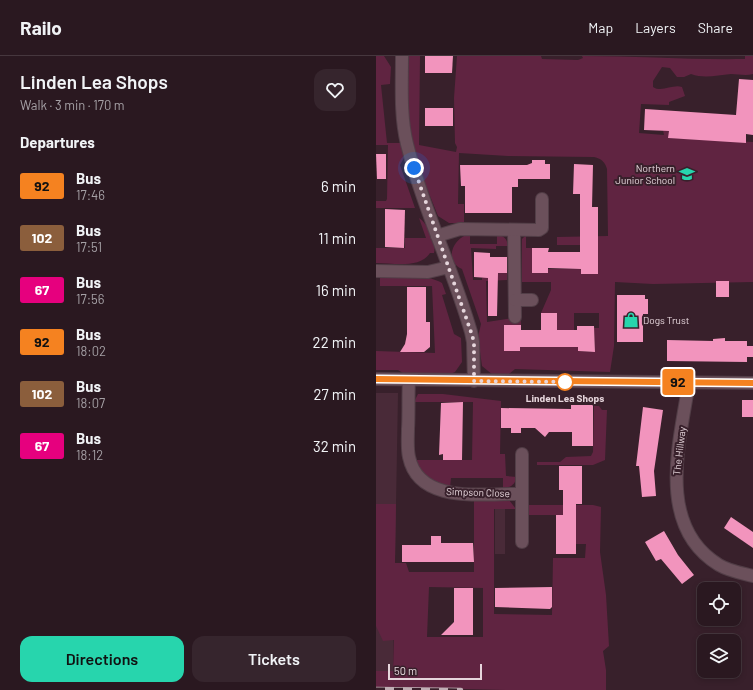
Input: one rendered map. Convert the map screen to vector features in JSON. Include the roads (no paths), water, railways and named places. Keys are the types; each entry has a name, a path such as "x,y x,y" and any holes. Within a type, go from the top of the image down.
{"street":[{"path":"402,56 402,99 407,143 437,236 474,342 474,381"},
{"path":"437,236 460,229 539,230 542,228 542,199"},
{"path":"514,230 515,317"},
{"path":"376,271 428,272 449,267"},
{"path":"515,300 532,300"},
{"path":"376,379 753,383"},
{"name":"Simpson Close","path":"408,380 408,455 413,469 422,481 428,486 452,493 522,494"},
{"name":"The Hillway","path":"689,382 676,468 677,496 684,522 695,543 708,557 719,565 732,571 753,576"},
{"name":"Simpson Close","path":"522,454 522,542"}],"railway":[{"path":"376,689 461,690"}],"place":[{"name":"Northern Junior School","path":"687,174"},
{"name":"Dogs Trust","path":"631,320"},
{"name":"Linden Lea Shops","path":"565,382"}]}
